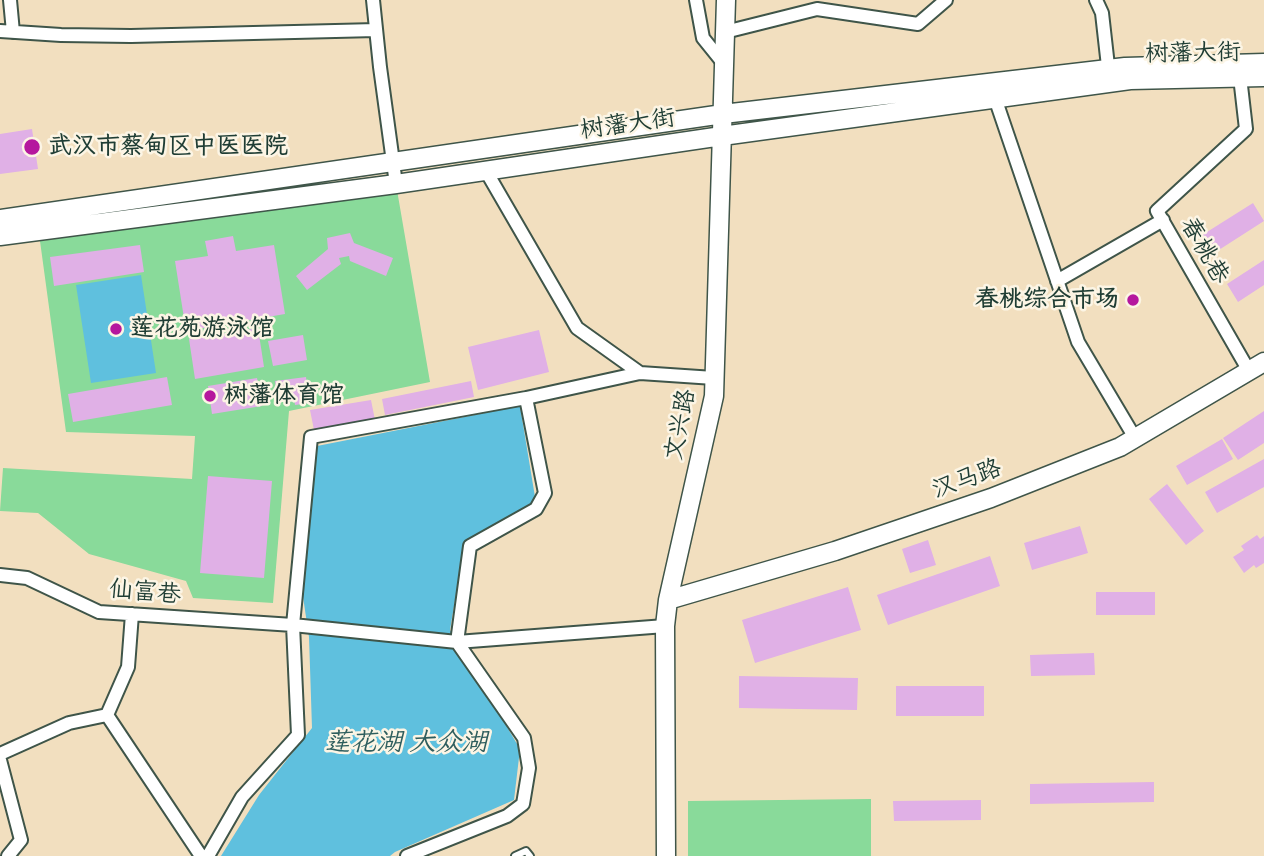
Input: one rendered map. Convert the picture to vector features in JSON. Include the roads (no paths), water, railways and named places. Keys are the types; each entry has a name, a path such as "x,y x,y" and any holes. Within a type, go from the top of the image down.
{"street":[{"path":"10,0 6,32 131,36 376,30"},
{"path":"373,0 396,184"},
{"path":"696,0 702,38 724,64"},
{"name":"文兴路","path":"666,856 665,626 668,600 714,396 726,0"},
{"path":"725,32 817,9 918,24 946,0"},
{"path":"1096,0 1102,13 1109,76"},
{"name":"树藩大街","path":"0,236 396,184 995,98 1109,76 1125,67 1264,63"},
{"name":"树藩大街","path":"0,219 723,114 1109,76 1130,80 1264,77"},
{"path":"1163,220 1157,211 1246,129 1240,77"},
{"path":"995,98 1079,342 1135,438"},
{"path":"486,171 577,328 640,373"},
{"name":"春桃巷","path":"1057,281 1163,220 1256,366"},
{"name":"汉马路","path":"668,600 835,551 991,498 1120,447 1256,366"},
{"path":"208,856 242,797 298,735 293,625 311,437 526,398 640,373 714,379"},
{"path":"407,856 507,816 523,804 529,768 524,738 457,642 470,547 536,509 545,493 526,398"},
{"name":"仙富巷","path":"0,575 27,578 99,612 293,625 457,642 665,626"},
{"path":"107,715 128,667 132,614"},
{"path":"0,754 69,723 107,715"},
{"path":"107,715 201,856"},
{"path":"0,760 21,839 8,856"}],"lane":[{"path":"515,856 526,851 530,856"}],"water":[{"name":"莲花苑游泳馆","path":"141,275 156,373 91,383 76,285"},
{"name":"莲花湖 大众湖","path":"520,406 536,503 464,546 450,630 520,749 514,800 390,856 221,856 259,795 312,728 309,637 302,590 317,446"}],"place":[{"name":"武汉市蔡甸区中医医院","path":"32,147"},
{"name":"春桃综合市场","path":"1133,300"},
{"name":"莲花苑游泳馆","path":"116,329"},
{"name":"树藩体育馆","path":"210,396"}]}
